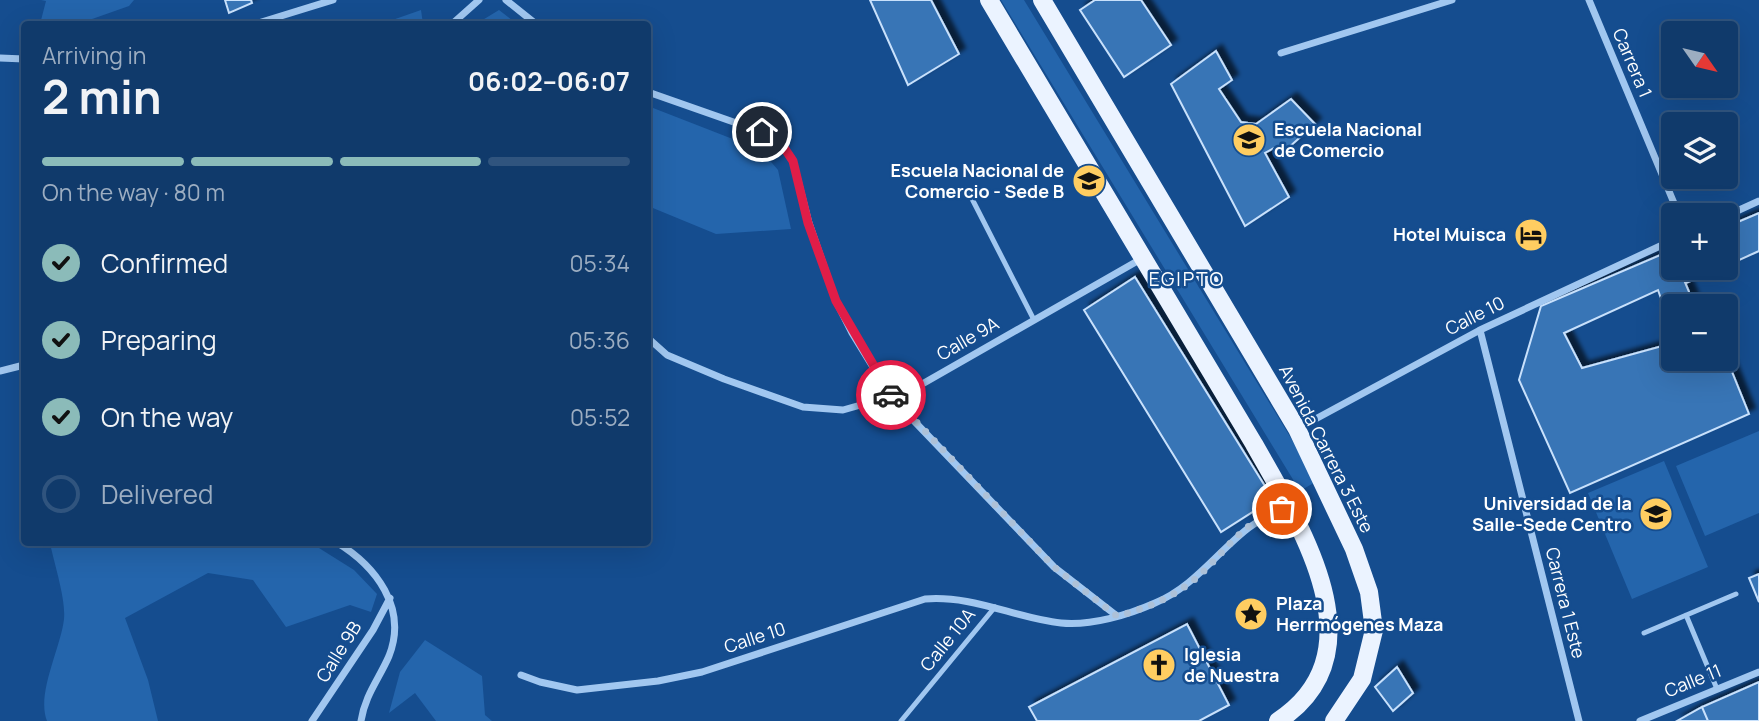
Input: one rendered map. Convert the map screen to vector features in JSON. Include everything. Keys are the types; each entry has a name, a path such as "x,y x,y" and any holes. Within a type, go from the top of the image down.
{"main road":[{"path":"989,0 1288,507 1325,594 1329,621 1323,668 1307,695 1278,721"},
{"name":"Avenida Carrera 3 Este","path":"1042,0 1297,429 1354,549 1369,592 1374,630 1362,680 1334,721"}],"street":[{"path":"265,21 333,0"},
{"path":"455,21 479,0"},
{"path":"506,0 532,21"},
{"path":"1281,53 1452,0"},
{"name":"Carrera 1","path":"1589,0 1674,203"},
{"path":"0,58 21,59"},
{"path":"651,93 762,132 783,146 793,161 808,223 836,301 852,333 892,398 1054,567 1117,616"},
{"path":"1738,211 1759,201"},
{"name":"Calle 10","path":"1297,429 1480,330 1661,246"},
{"name":"Calle 9A","path":"651,341 680,362 803,407 844,410 892,398 1141,259"},
{"name":"Carrera 1 Este","path":"1480,330 1579,721"},
{"path":"0,371 21,366"},
{"name":"Calle 10A","path":"995,607 1062,623 1117,616 1157,603 1196,578 1243,530 1262,517 1288,507"},
{"path":"342,546 373,571 390,598 394,621 392,644 366,697 361,721"},
{"name":"Calle 10","path":"521,675 577,690 622,687 702,672 925,598 948,597 995,607"},
{"name":"Calle 9B","path":"312,721 373,630 390,598"},
{"name":"Calle 11","path":"1640,721 1759,672"}],"lane":[{"path":"967,190 1034,320"},
{"path":"1644,633 1736,594"},
{"name":"Calle 10A","path":"901,721 995,607"},
{"path":"1686,615 1717,688"}],"shaded area":[{"path":"41,0 134,0 129,6 86,21 41,21 46,1"},
{"path":"1001,0 1024,0 1317,481 1300,491"},
{"path":"421,10 423,21 390,21"},
{"path":"499,10 513,21 481,21"},
{"path":"651,107 761,150 778,170 791,229 716,234 651,207"},
{"path":"1759,431 1759,513 1705,536 1676,466"},
{"path":"1664,461 1708,567 1632,599 1588,493"},
{"path":"51,546 316,546 354,570 377,594 371,612 350,605 286,627 253,580 208,573 125,618 148,680 158,721 47,721 44,710 47,684 64,619 62,591"},
{"path":"425,640 482,676 485,715 492,721 436,721 415,693 389,713 400,672"}],"building":[{"path":"225,0 251,0 252,3 229,13"},
{"path":"870,0 931,0 959,54 908,85"},
{"path":"1095,0 1141,0 1171,45 1124,77 1080,10"},
{"path":"1216,51 1232,80 1219,89 1241,122 1256,124 1291,99 1315,124 1287,149 1274,148 1265,153 1289,197 1245,226 1171,84"},
{"path":"1759,213 1759,251 1738,261 1738,222"},
{"path":"1661,255 1661,280 1684,280 1690,294 1661,294 1661,299 1658,290 1564,333 1582,368 1661,346 1661,371 1732,371 1749,414 1570,493 1519,380 1541,306"},
{"path":"1135,277 1273,499 1221,532 1084,310"},
{"path":"1759,574 1759,602 1749,578"},
{"name":"Iglesia de Nuestra","path":"1187,624 1229,705 1199,721 1037,721 1029,707"},
{"path":"1397,667 1413,693 1393,711 1375,687"},
{"path":"1759,682 1759,721 1708,721 1702,707"},
{"path":"1702,707 1708,721 1677,721"}],"way so far":[{"path":"891,395 1054,567 1117,616 1157,603 1177,592 1213,563 1243,530 1262,517 1282,509"}],"place":[{"name":"Escuela Nacional de Comercio","path":"1249,140"},
{"name":"Escuela Nacional de Comercio - Sede B","path":"1089,181"},
{"name":"Hotel Muisca","path":"1531,235"},
{"name":"Universidad de la Salle-Sede Centro","path":"1656,514"},
{"name":"Plaza Herrmógenes Maza","path":"1251,614"},
{"name":"Iglesia de Nuestra","path":"1159,665"}],"district":[{"name":"EGIPTO","path":"1187,279"}],"route":[{"path":"762,132 783,146 793,161 808,223 836,301 852,333 891,395"}]}
